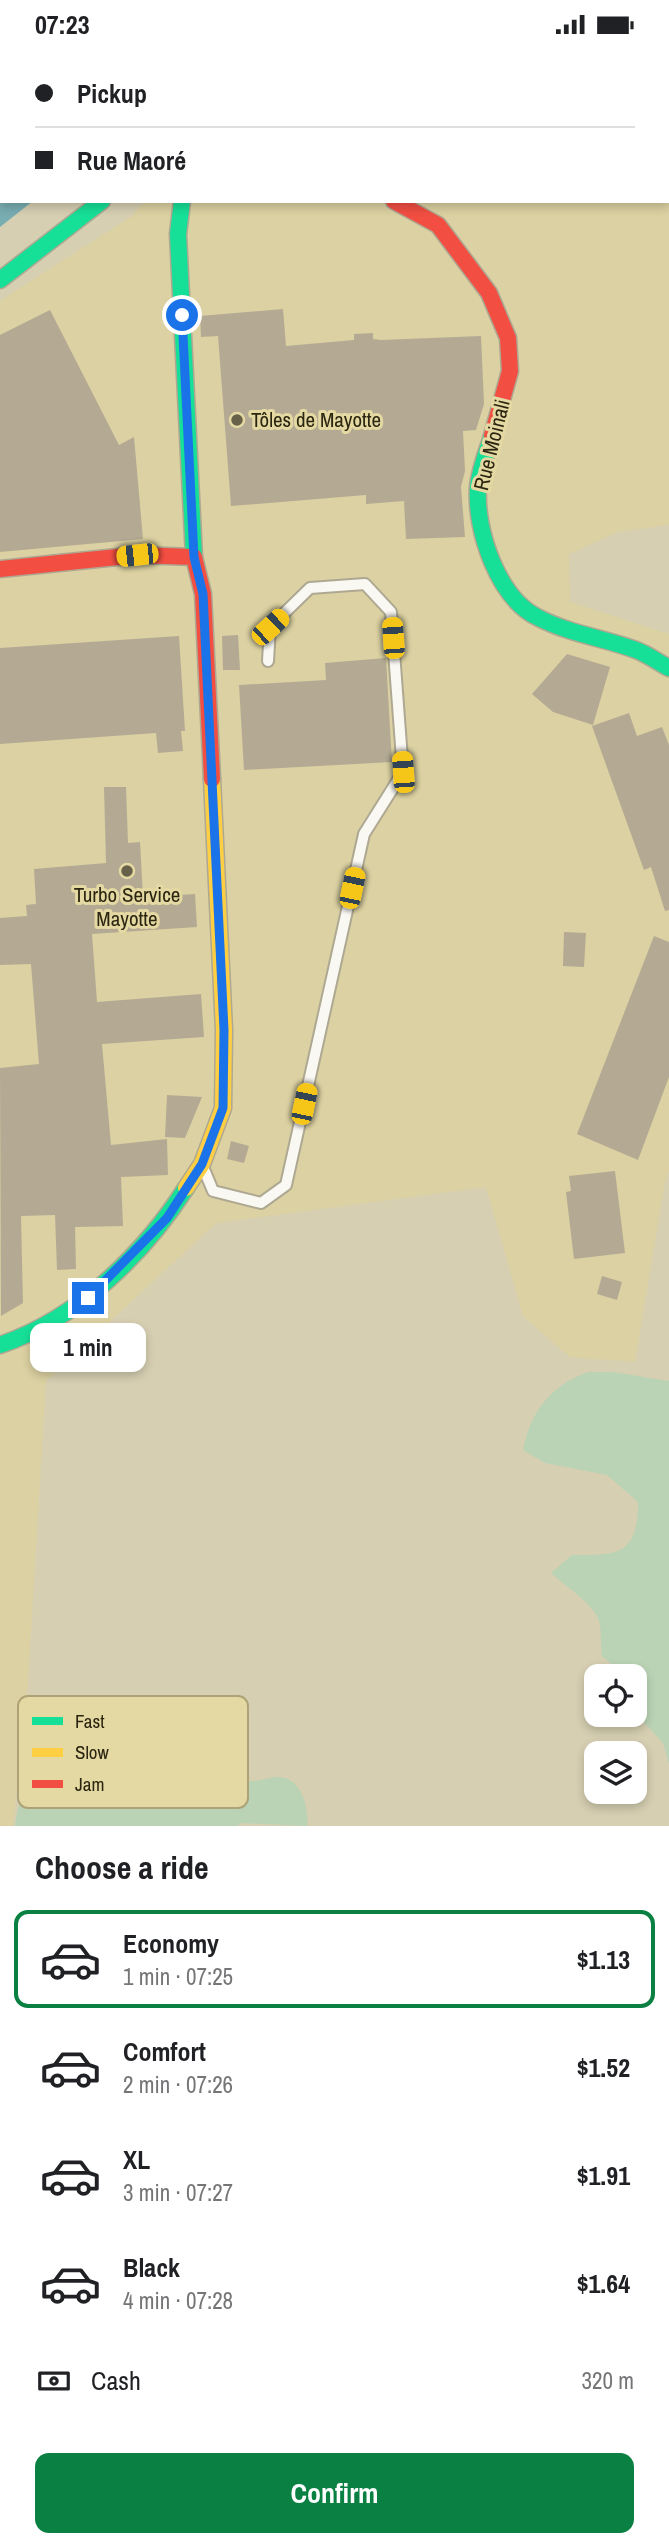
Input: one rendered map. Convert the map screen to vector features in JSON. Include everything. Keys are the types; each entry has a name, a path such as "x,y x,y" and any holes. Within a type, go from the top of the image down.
{"street":[{"path":"0,279 34,250 86,216 100,203"},
{"path":"0,1345 29,1335 88,1298 167,1218 202,1164 223,1108 224,1030 203,594 194,557 178,234 182,203"},
{"name":"Rue Moinali","path":"406,203 438,225 463,256 489,293 508,338 510,371 478,486 480,529 492,565 513,595 535,617 581,636 636,650 669,668"},
{"path":"0,263 34,250"},
{"path":"0,569 137,555 194,557"}],"lane":[{"path":"202,1164 213,1191 261,1203 286,1185 363,834 403,772 391,612 365,584 310,589 270,627 268,661"}],"shaded area":[{"path":"143,203 669,203 669,525 618,532 569,554 570,602 669,634 669,1171 664,1187 635,1362 570,1357 523,1316 486,1187 216,1223 46,1381 27,1696 18,1696 18,1781 13,1826 0,1826 0,301 132,216"}],"green space":[{"path":"588,1372 613,1372 669,1381 669,1764 663,1743 647,1726 647,1664 611,1664 602,1656 600,1625 592,1608 551,1573 572,1555 601,1554 622,1549 634,1533 637,1520 638,1502 607,1475 545,1463 523,1450 531,1423 544,1402 575,1378"},
{"path":"280,1777 288,1779 299,1789 307,1811 307,1826 242,1823 237,1826 15,1826 18,1808 248,1808 248,1781"}],"water":[{"path":"0,203 30,203 0,227"}],"building":[{"path":"283,309 286,346 354,340 354,334 373,333 373,339 381,340 481,336 484,404 476,430 463,431 465,471 461,487 465,537 406,539 404,501 366,504 366,495 231,506 218,336 201,337 200,316"},
{"path":"50,310 119,445 134,437 143,539 0,552 0,335"},
{"path":"238,635 240,670 223,670 222,636"},
{"path":"179,636 185,731 181,731 183,751 158,753 156,733 0,744 0,648"},
{"path":"567,654 610,667 593,725 553,712 532,694"},
{"path":"386,658 392,762 244,770 239,685 326,680 325,663"},
{"path":"629,713 637,736 662,727 669,745 669,910 665,911 651,867 644,870 592,726"},
{"path":"104,787 126,787 128,843 140,842 143,897 195,894 197,927 92,934 97,1002 201,994 204,1037 102,1044 111,1145 167,1139 168,1175 121,1177 123,1226 75,1227 76,1269 57,1270 55,1215 21,1216 23,1303 1,1316 0,1068 39,1064 31,964 0,965 0,918 27,916 26,905 36,904 34,869 106,863"},
{"path":"564,932 586,933 584,967 563,966"},
{"path":"654,936 669,942 669,1077 638,1160 577,1134"},
{"path":"167,1095 202,1097 185,1138 165,1137"},
{"path":"231,1141 249,1146 244,1163 227,1159"},
{"path":"615,1171 625,1253 574,1259 566,1192 571,1191 569,1176"},
{"path":"602,1276 622,1282 617,1300 597,1294"}],"traffic: fast":[{"path":"0,280 99,203"},
{"path":"182,203 178,234 194,557"},
{"path":"492,436 478,488 480,523 492,562 512,596 524,609 539,618 636,650 669,668"},
{"path":"0,1345 55,1319 106,1282 150,1237 186,1188"}],"traffic: slow":[{"path":"186,1188 202,1164 223,1108 224,1030 212,779"}],"traffic: jam":[{"path":"398,203 438,225 489,293 508,338 510,371 492,436"},
{"path":"0,569 137,555 194,557 203,594 212,779"}],"place":[{"name":"Tôles de Mayotte","path":"237,420"},
{"name":"Turbo Service Mayotte","path":"127,871"}],"route":[{"path":"88,1298 167,1218 202,1164 223,1108 224,1030 203,594 194,557 182,315"}]}
